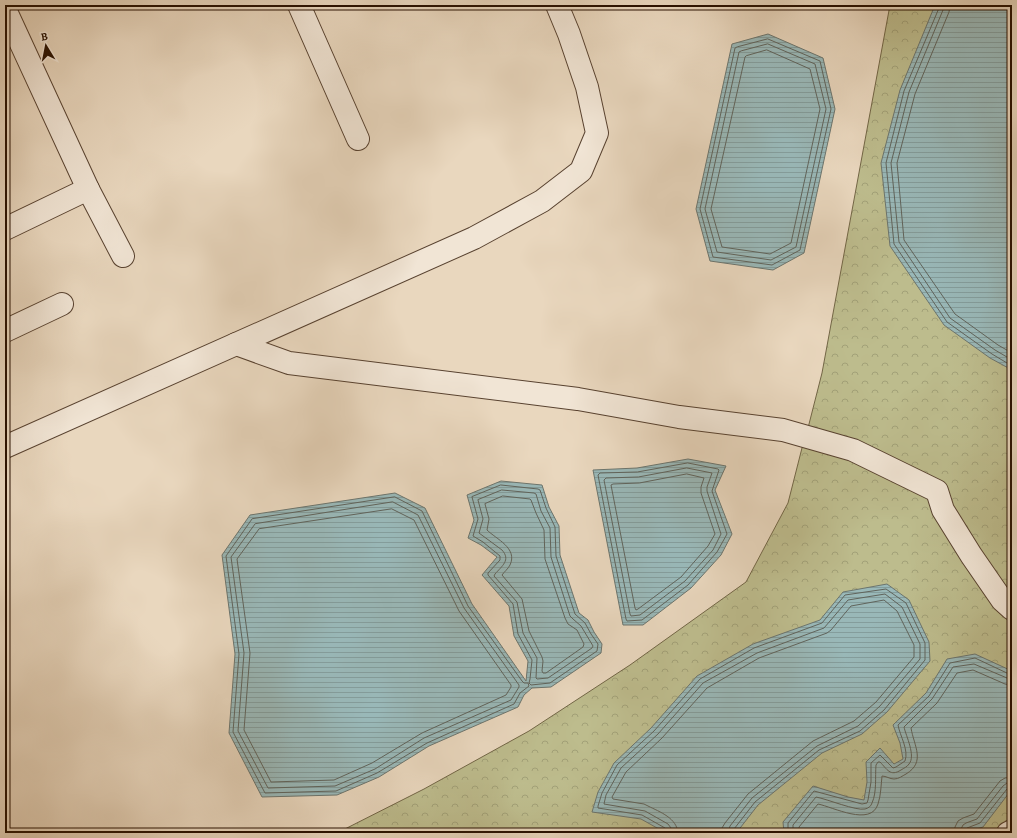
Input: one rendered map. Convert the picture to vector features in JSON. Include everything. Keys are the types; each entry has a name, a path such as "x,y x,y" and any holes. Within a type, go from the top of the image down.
{"street":[{"path":"299,5 358,139"},
{"path":"5,446 474,238 542,201 581,171 597,133 587,87 569,34 557,5"},
{"path":"5,9 88,189 123,256"},
{"path":"5,229 88,189"},
{"path":"5,331 62,304"},
{"path":"236,344 289,363 578,399 679,417 783,430 853,450 937,491 944,510 971,555 1002,600 1012,609"},
{"path":"1008,833 1012,830"}],"green space":[{"path":"890,5 1012,5 1012,598 951,506 808,428 822,373"},
{"path":"803,444 850,459 931,496 996,606 1012,620 1012,821 991,833 337,833 424,789 529,731 630,665 746,582 788,503"}],"water":[{"path":"935,5 1012,5 1012,370 990,358 944,325 890,246 881,163 900,90"},
{"path":"768,34 823,58 835,109 804,253 773,270 710,261 696,209 732,44"},
{"path":"688,459 726,466 715,490 732,534 721,555 691,588 643,625 623,625 593,470 637,468"},
{"path":"501,481 542,485 549,507 559,526 560,555 579,613 588,620 602,644 601,653 551,687 532,688 524,695 518,707 429,746 379,777 337,795 262,797 229,733 235,654 222,555 250,515 395,493 425,508 472,604 526,681 528,661 514,636 509,606 482,575 497,557 481,545 468,538 474,520 467,495"},
{"path":"887,584 909,600 929,642 930,661 887,712 862,734 822,753 758,805 737,832 666,833 641,819 592,812 598,792 614,763 651,728 697,676 753,644 820,620 843,592"},
{"path":"975,654 1012,671 1012,789 983,827 963,833 784,833 783,822 813,786 848,797 864,800 867,782 866,762 880,748 894,764 903,759 900,743 893,725 926,693 947,659"}]}
